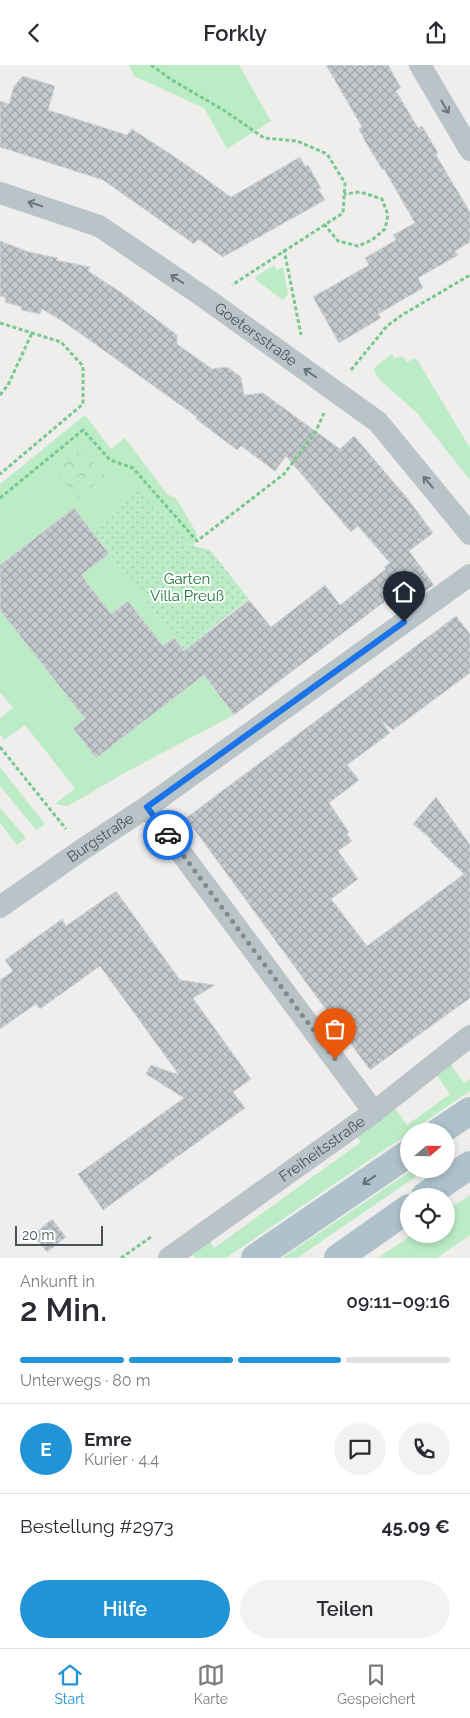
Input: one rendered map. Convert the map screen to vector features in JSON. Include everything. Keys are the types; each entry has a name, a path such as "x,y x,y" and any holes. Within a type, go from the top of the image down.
{"main road":[{"path":"452,1123 470,1111"},
{"path":"255,1258 400,1159"},
{"path":"437,1188 470,1165"},
{"path":"338,1258 400,1214"}],"street":[{"path":"420,65 470,150"},
{"name":"Goetersstraße","path":"0,193 99,226 208,300 378,421 466,522"},
{"name":"Burgstraße","path":"0,907 82,849 147,807 470,575"},
{"path":"147,807 374,1112"},
{"name":"Freiheitsstraße","path":"169,1258 374,1112 470,1036"}],"path":[{"path":"151,65 172,80 225,111 264,138 297,141 327,154 345,183 343,213 284,249 208,300"},
{"path":"324,224 338,241 358,246 372,240 385,229 388,215 382,199 360,192 344,194"},
{"path":"284,249 309,372"},
{"path":"0,498 83,430 110,460 133,467 197,541 284,474 315,433 335,390 388,326 402,315 470,275"},
{"path":"0,323 61,342 83,367 83,404 0,474"},
{"path":"0,395 8,385 32,333"},
{"path":"0,747 82,849"}],"green space":[{"path":"129,65 239,65 271,121 227,149 204,108 134,76"},
{"path":"274,265 277,270 283,267 288,294 283,300 256,280 255,277"},
{"path":"392,354 394,359 402,356 407,362 416,358 470,448 470,480 417,413 379,379 374,370 375,367"},
{"path":"85,415 111,449 125,438 167,494 176,498 197,534 194,545 186,544 186,536 139,490 91,530 234,715 126,772 68,806 55,804 75,788 25,725 4,740 0,734 0,718 13,708 0,692 0,484"},
{"path":"74,452 84,453 105,476 77,499 53,467"},
{"name":"Garten Villa Preuß","path":"139,490 186,536 186,544 210,550 249,599 206,632 215,645 197,667 91,530"},
{"path":"0,767 45,824 36,830 0,786"},
{"path":"0,808 26,838 17,845 0,823"},
{"path":"451,1065 464,1083 470,1079 470,1091 423,1123 410,1123 450,1094 437,1076"},
{"path":"394,1107 406,1123 400,1123 400,1139 226,1258 195,1258 192,1253 209,1241 214,1248 361,1142 355,1135"},
{"path":"401,1178 414,1178 297,1258 282,1258"},
{"path":"470,1195 470,1235 437,1258 378,1258 400,1243 455,1243 455,1205"}],"building":[{"path":"326,65 388,65 401,88 396,91 418,128 422,126 438,153 436,155 470,212 470,242 455,251 458,255 418,278 423,288 378,314 381,318 339,343 313,297 369,265 365,258 396,240 393,235 415,223 384,169 382,169 365,141 359,129 362,127"},
{"path":"23,76 55,86 48,110 127,135 132,129 231,197 300,157 305,166 308,165 321,188 318,189 325,200 223,257 198,239 194,244 103,180 0,147 0,101 9,104 14,86"},
{"path":"0,241 29,252 58,258 56,260 90,267 88,271 122,293 177,335 177,344 212,369 227,367 241,377 244,395 263,393 340,449 354,436 408,499 433,533 409,551 434,585 418,596 408,584 234,715 204,675 96,758 73,728 85,719 0,610 0,565 74,508 109,554 81,575 111,614 128,601 163,646 174,638 184,651 249,600 271,627 325,585 340,605 386,569 384,567 390,563 358,526 351,532 286,456 275,471 241,446 237,450 196,419 197,417 67,324 42,309 40,314 21,310 22,307 5,302 6,298 0,296"},
{"path":"456,616 470,634 470,673 393,730 382,722 390,733 347,765 359,780 329,803 349,832 347,834 352,841 338,851 358,879 331,899 367,946 464,874 430,841 432,840 413,824 436,797 470,845 470,998 370,1070 186,818"},
{"path":"116,891 180,980 215,985 193,998 251,1079 233,1092 245,1108 103,1210 78,1174 184,1098 146,1074 151,1065 179,1075 100,966 40,1009 36,1004 0,1029 0,980 13,971 5,960 62,919 66,926"},
{"path":"52,1219 66,1237 47,1252 33,1235"}],"way so far":[{"path":"168,835 335,1059"}],"route":[{"path":"168,835 147,807 404,622"}]}
